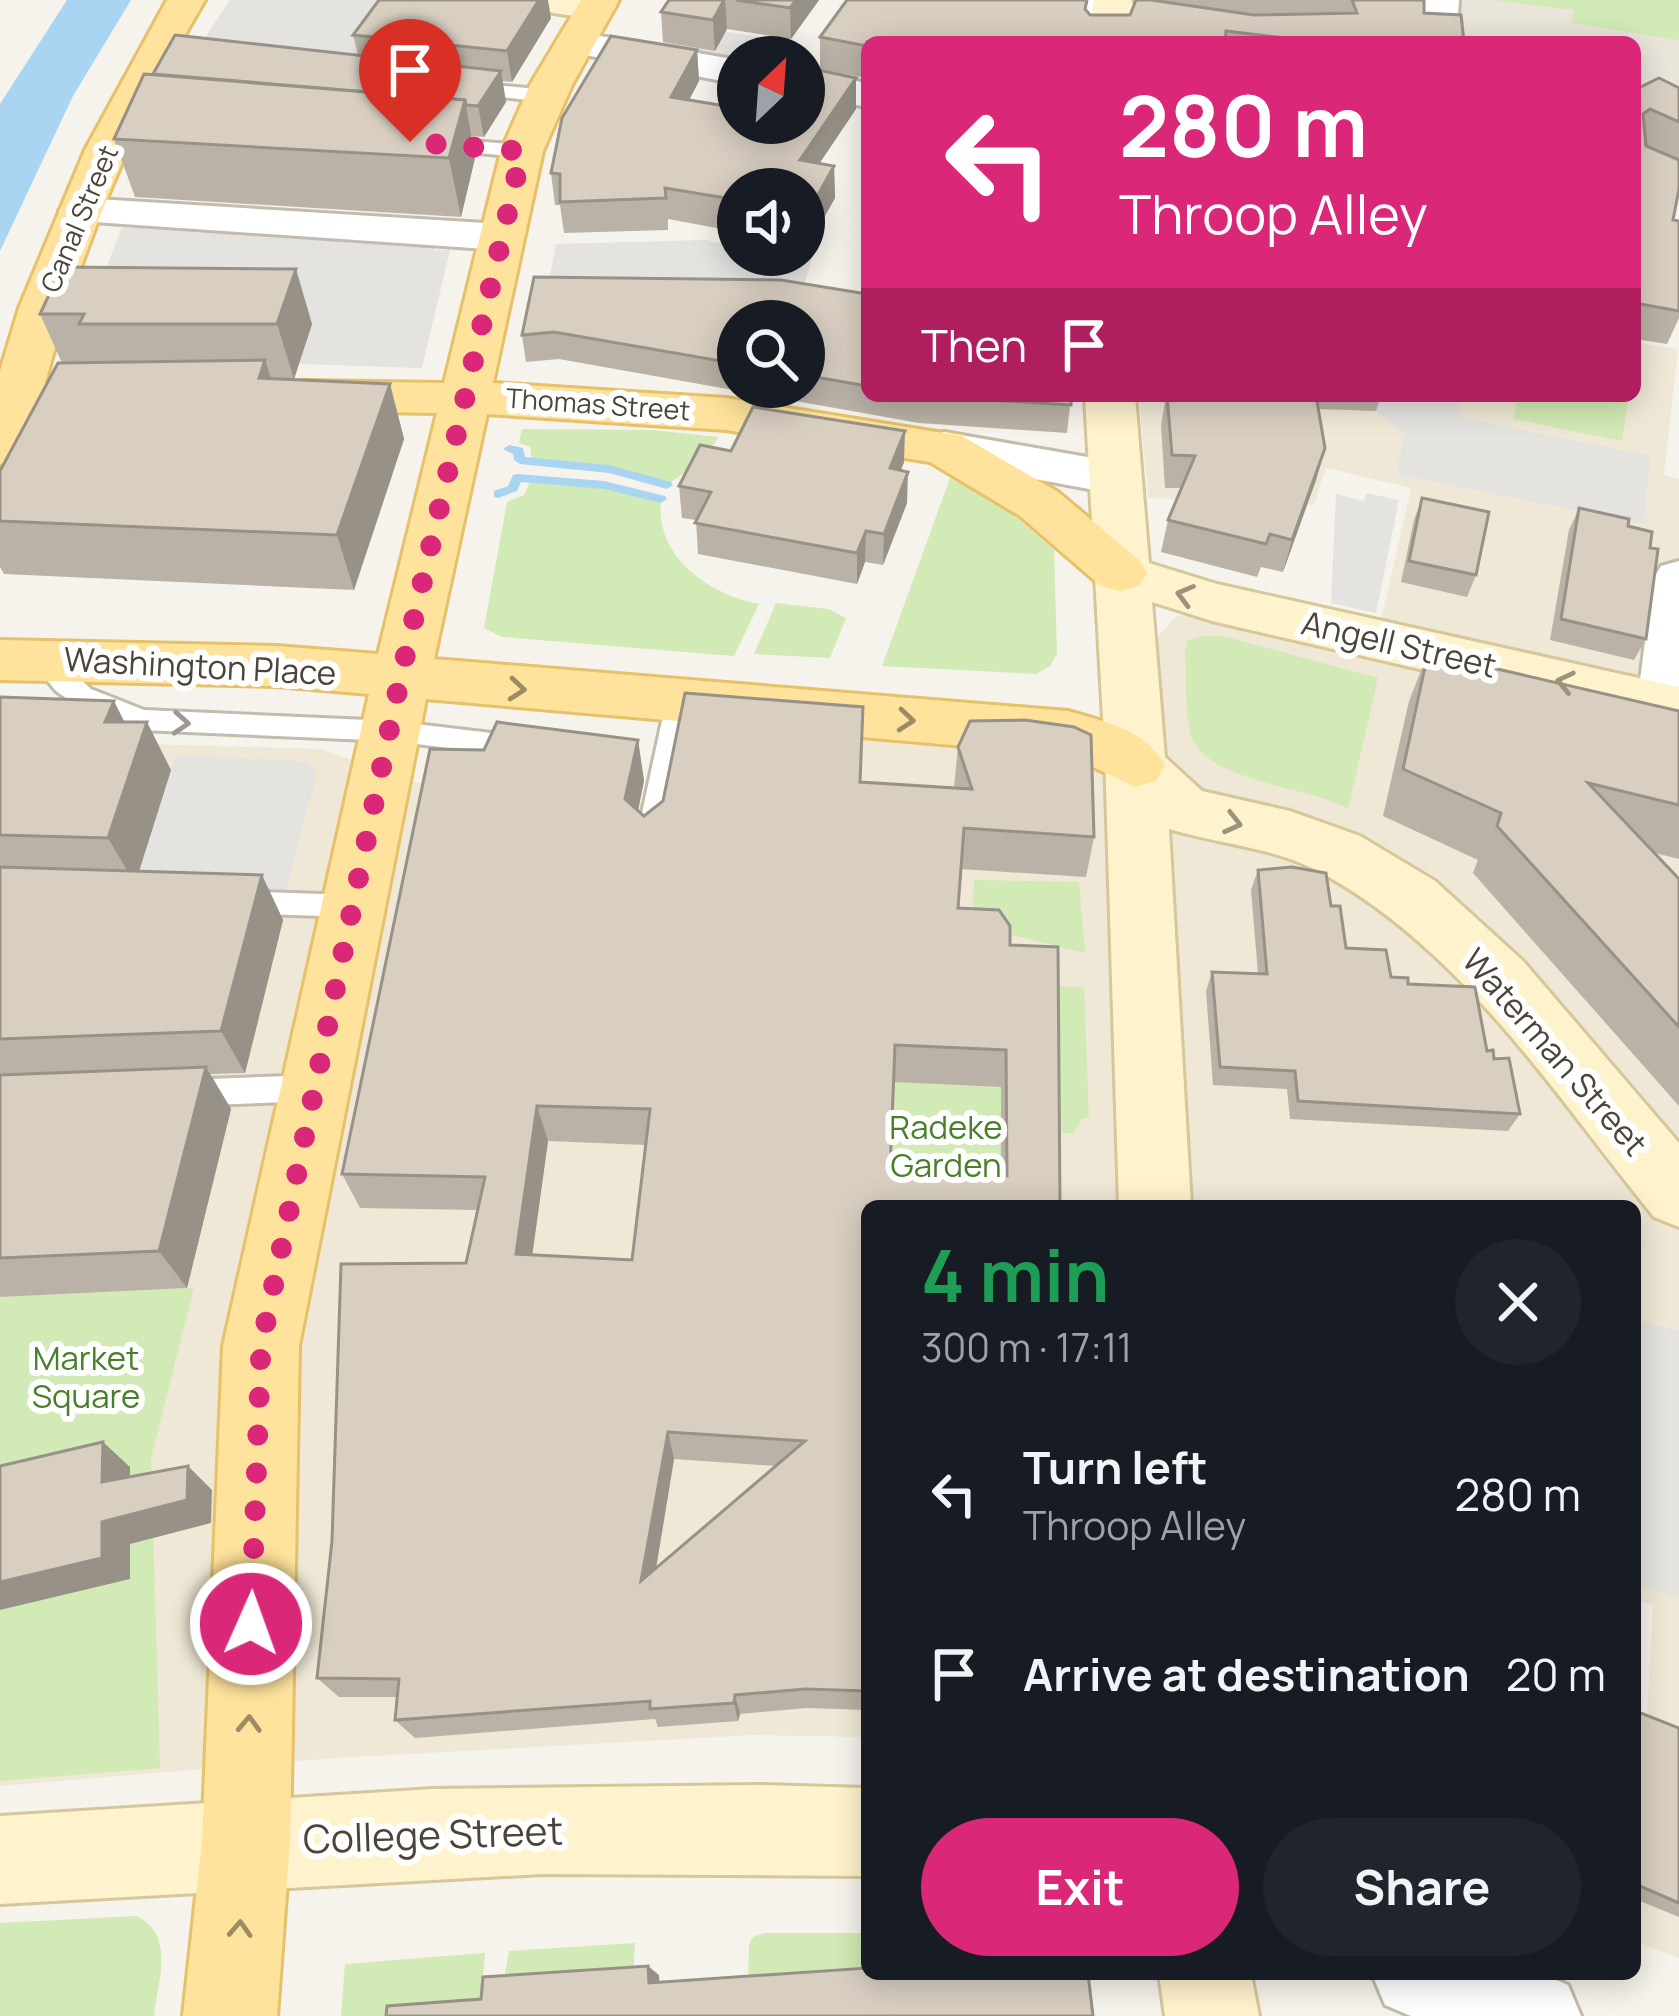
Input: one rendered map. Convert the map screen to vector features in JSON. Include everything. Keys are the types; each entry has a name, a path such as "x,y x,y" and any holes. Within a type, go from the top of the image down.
{"main road":[{"name":"Canal Street","path":"0,448 8,399 80,212 165,55 186,0"},
{"path":"230,2016 246,1841 261,1346 396,705 522,151 591,16"},
{"path":"8,399 179,395"},
{"name":"Thomas Street","path":"265,396 466,398 726,414 944,448 1039,504 1120,573"},
{"name":"Washington Place","path":"21,659 277,666 396,705"},
{"name":"Waterman Street","path":"396,705 679,702 1068,733 1104,743 1135,765"}],"street":[{"path":"545,0 717,64"},
{"path":"1034,0 1110,18 1273,36"},
{"path":"1437,36 1440,0"},
{"path":"825,87 861,94"},
{"path":"80,212 501,237"},
{"path":"1110,402 1135,765 1155,1200"},
{"name":"Thomas Street","path":"944,448 1116,478"},
{"name":"Angell Street","path":"1120,573 1212,602 1672,706"},
{"path":"1672,706 1679,579"},
{"name":"Waterman Street","path":"1135,765 1183,810 1338,853 1413,899 1500,980 1679,1195"},
{"name":"College Street","path":"0,1860 246,1841 737,1828 861,1832"},
{"path":"1206,1980 1212,2016"},
{"path":"1433,1980 1538,2016"}],"lane":[{"path":"443,86 547,96"},
{"path":"422,143 522,151"},
{"path":"650,841 679,702"},
{"path":"396,705 552,750"},
{"path":"205,901 353,906"},
{"path":"156,1094 315,1088"}],"shaded area":[{"path":"230,0 392,0 358,75 196,51"},
{"path":"1450,0 1585,0 1679,20 1679,188 1641,168 1641,36 1439,36"},
{"path":"679,24 755,36 717,36 717,54 664,45"},
{"path":"122,227 435,242 434,250 450,250 422,368 299,364 88,315"},
{"path":"706,240 717,242 717,276 807,276 800,300 545,300 556,244"},
{"path":"1641,343 1678,349 1664,475 1679,479 1679,1958 1641,1943 1641,1829 1653,1605 1641,1601 1641,1200 861,1200 861,1737 754,1735 335,1758 0,1786 0,702 143,744 321,749 436,789 545,792 648,802 661,716 1157,741 1153,641 1177,616 1197,612 1374,652 1411,488 1326,468 1314,505 1148,498 1140,402 1641,402"},
{"path":"1374,402 1461,402 1459,417 1651,456 1643,524 1396,474 1405,435 1376,411"},
{"path":"1366,493 1399,500 1376,613 1331,603 1336,494 1364,501"},
{"path":"176,755 309,762 317,773 286,891 134,886"},
{"path":"1641,1321 1679,1331 1679,1598 1641,1586"}],"green space":[{"path":"1494,0 1679,0 1679,40 1572,23 1573,10"},
{"path":"1517,402 1628,402 1622,441 1513,419"},
{"path":"522,429 652,430 719,437 703,459 667,485 609,469 532,461 530,447 519,443"},
{"path":"950,478 987,492 1054,550 1057,654 1050,666 1036,674 882,666"},
{"path":"531,479 604,485 661,499 666,538 689,570 722,592 759,604 734,656 502,637 484,628 507,502 524,495"},
{"path":"776,603 829,609 846,618 830,658 754,654"},
{"path":"1223,636 1378,678 1348,809 1237,773 1200,751 1189,725 1185,651 1188,640"},
{"path":"974,880 1079,882 1085,953 972,925"},
{"path":"1050,986 1084,987 1089,1118 1083,1118 1073,1133 1049,1133"},
{"name":"Radeke Garden","path":"894,1065 929,1084 1001,1087 1001,1200 889,1200"},
{"name":"Market Square","path":"194,1288 151,1457 160,1768 0,1781 0,1297"},
{"path":"136,1916 148,1924 160,1946 154,2016 0,2016 0,1923"},
{"path":"861,1933 861,1975 748,1985 753,1937"},
{"path":"635,1943 633,1976 503,1985 509,1951"},
{"path":"485,1953 480,2008 413,2016 341,2016 345,1964"}],"water":[{"path":"67,0 131,0 73,96 0,251 0,104"}],"building":[{"path":"379,0 539,0 507,51 353,35"},
{"path":"669,0 724,0 713,20 661,12"},
{"path":"736,0 796,0 790,8"},
{"path":"847,0 1087,0 1085,9 1090,15 1130,15 1136,0 1151,0 1254,15 1357,13 1352,0 1424,0 1424,13 1461,15 1463,36 1268,36 1226,31 1226,36 861,36 861,45 821,36"},
{"path":"175,35 501,71 478,106 466,105 465,100 153,74"},
{"path":"611,36 697,50 671,97 717,105 717,144 811,144 800,160 834,166 825,182 825,168 717,168 717,197 665,188 666,198 560,202 560,174 551,173 562,118"},
{"path":"825,71 856,78 825,123"},
{"path":"144,74 465,100 449,158 114,139"},
{"path":"1659,78 1679,88 1679,122 1650,109 1643,114 1646,146 1679,160 1673,220 1679,221 1679,311 1641,304 1641,87"},
{"path":"62,267 296,269 277,324 79,324 84,314 40,314"},
{"path":"534,277 781,280 861,293 861,385 825,379 825,300 717,300 717,360 554,332 522,335"},
{"path":"265,360 259,378 390,384 337,535 0,521 0,471 58,363"},
{"path":"1168,402 1317,402 1325,448 1292,540 1270,534 1266,544 1168,520 1195,456 1172,455"},
{"path":"752,408 759,408 905,431 890,468 908,472 884,534 866,531 857,553 695,523 711,492 679,486 700,445 731,451"},
{"path":"1422,498 1489,512 1476,575 1409,561"},
{"path":"1579,508 1629,519 1628,526 1652,532 1650,548 1658,549 1646,639 1561,619"},
{"path":"1428,653 1679,711 1679,805 1588,783 1679,879 1679,1027 1497,826 1501,813 1403,769"},
{"path":"685,693 863,707 860,782 972,789 958,747 970,721 1025,720 1074,727 1091,735 1094,837 964,828 958,908 999,910 1010,926 1010,945 1058,947 1060,1200 861,1200 861,1691 805,1689 735,1695 734,1703 650,1709 650,1701 395,1720 399,1679 317,1678 332,1541 341,1264 466,1263 485,1177 342,1174 430,749 484,750 497,722 638,740 625,799 644,816 663,801","holes":["895,1045 1006,1050 1007,1176 890,1170","537,1106 650,1109 632,1260 516,1254","668,1432 805,1441 641,1581"]},
{"path":"0,697 114,701 105,722 147,722 108,838 0,835"},
{"path":"0,867 262,875 221,1031 0,1039"},
{"path":"1292,867 1326,873 1331,906 1340,906 1346,948 1386,950 1391,977 1408,978 1408,984 1475,987 1487,1051 1493,1050 1494,1059 1509,1058 1520,1114 1298,1101 1295,1071 1220,1067 1212,972 1267,974 1258,870"},
{"path":"206,1067 159,1251 0,1258 0,1075"},
{"path":"103,1442 102,1482 188,1466 187,1500 102,1522 102,1558 0,1582 0,1466"},
{"path":"1641,1713 1679,1728 1679,1903 1641,1887"},
{"path":"648,1966 649,1983 861,1968 861,1980 1089,1980 1093,2016 386,2016 387,2006 481,1999 483,1977"}],"waterway":[{"path":"509,449 519,451 520,460 609,469 667,485"},
{"path":"498,494 513,488 517,478 604,485 661,499"}],"route":[{"path":"251,1624 261,1346 400,679 522,151 410,142"}]}
